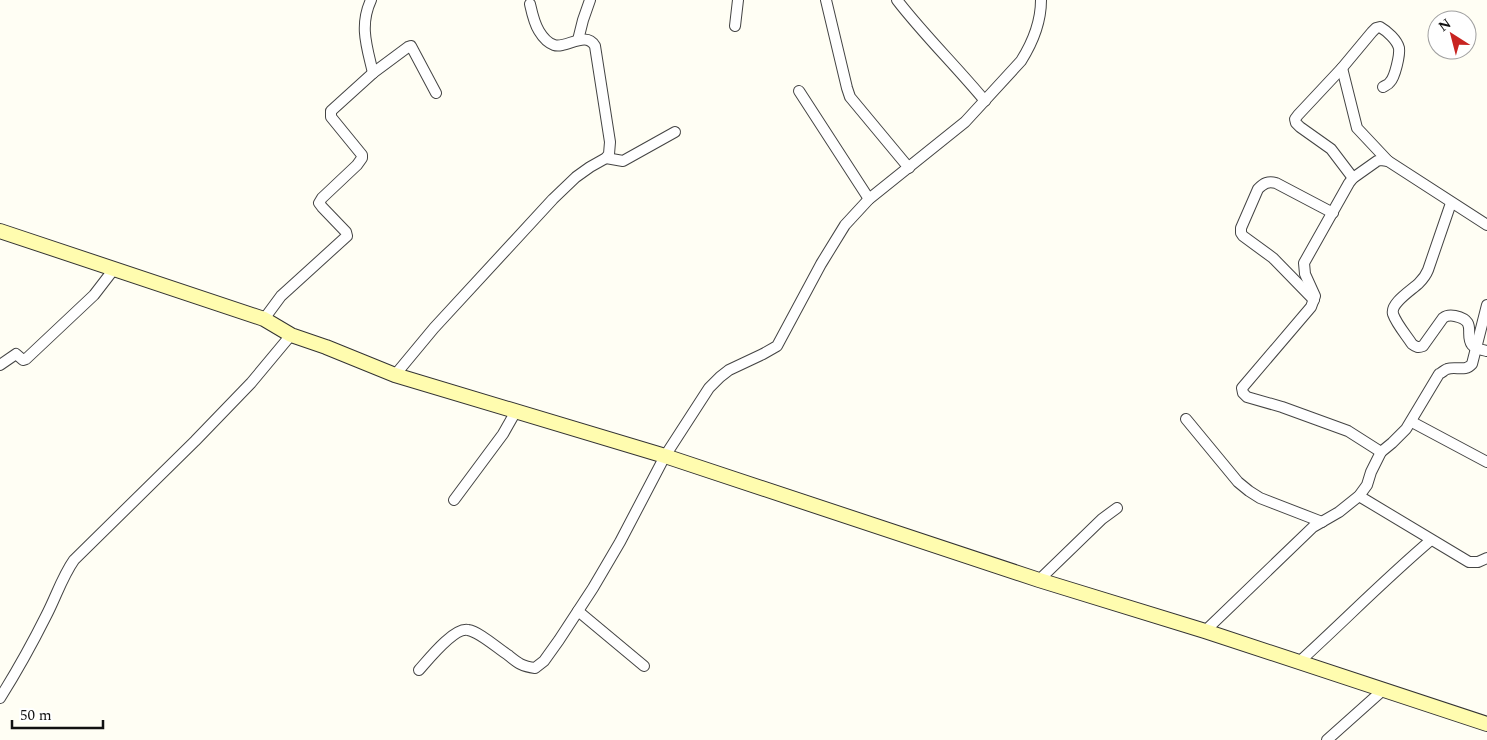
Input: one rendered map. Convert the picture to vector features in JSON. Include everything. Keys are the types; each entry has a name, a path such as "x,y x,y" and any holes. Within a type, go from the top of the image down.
{"street":[{"path":"371,0 364,27 373,74"},
{"path":"578,40 590,0"},
{"path":"735,26 738,0"},
{"path":"826,0 850,97 909,168"},
{"path":"897,0 920,30 960,71 985,101"},
{"path":"419,670 448,639 459,631 467,629 476,633 524,667 535,668 544,661 578,611 620,542 665,456 709,388 729,370 777,346 821,264 845,225 869,199 965,122 1021,61 1027,52 1039,23 1041,0"},
{"path":"395,375 434,328 554,198 576,177 606,158 609,154 610,142 593,42 578,40 557,45 549,42 538,31 530,4"},
{"path":"1353,178 1331,149 1300,127 1295,119 1372,32 1380,27 1397,43 1399,49 1393,78 1389,84 1383,86"},
{"path":"264,319 281,296 347,236 346,232 319,203 362,160 362,155 331,117 333,109 373,74 411,46 436,93"},
{"path":"1342,68 1357,128 1388,161 1487,225"},
{"path":"800,91 869,199"},
{"path":"606,158 623,161 674,132"},
{"path":"1380,452 1348,431 1282,407 1247,397 1242,388 1311,307 1315,296 1305,274 1304,263 1353,178 1381,160 1388,161"},
{"path":"1314,300 1273,258 1243,236 1241,228 1258,189 1263,184 1269,182 1276,183 1333,213"},
{"path":"1451,203 1424,278 1395,304 1392,308 1393,314 1415,347 1420,348 1427,342 1443,318 1452,316 1462,318 1469,327 1470,342 1476,348 1487,351"},
{"path":"0,231 264,319 292,335 395,375 665,456 1039,580 1206,631 1487,724"},
{"path":"0,365 16,354 23,360 26,359 94,295 114,269"},
{"path":"1206,631 1308,532 1340,512 1359,496 1367,485 1380,452 1392,443 1412,422 1439,374 1446,369 1466,369 1470,367 1487,305"},
{"path":"0,698 30,649 64,575 74,560 245,390 292,335"},
{"path":"454,500 502,434 516,411"},
{"path":"1186,419 1238,482 1249,491 1260,498 1322,522"},
{"path":"1412,422 1487,462"},
{"path":"1359,496 1469,562 1478,562 1487,558"},
{"path":"1039,580 1102,519 1117,508"},
{"path":"1299,662 1380,584 1431,540"},
{"path":"578,611 644,666"},
{"path":"1327,740 1383,690"}]}
